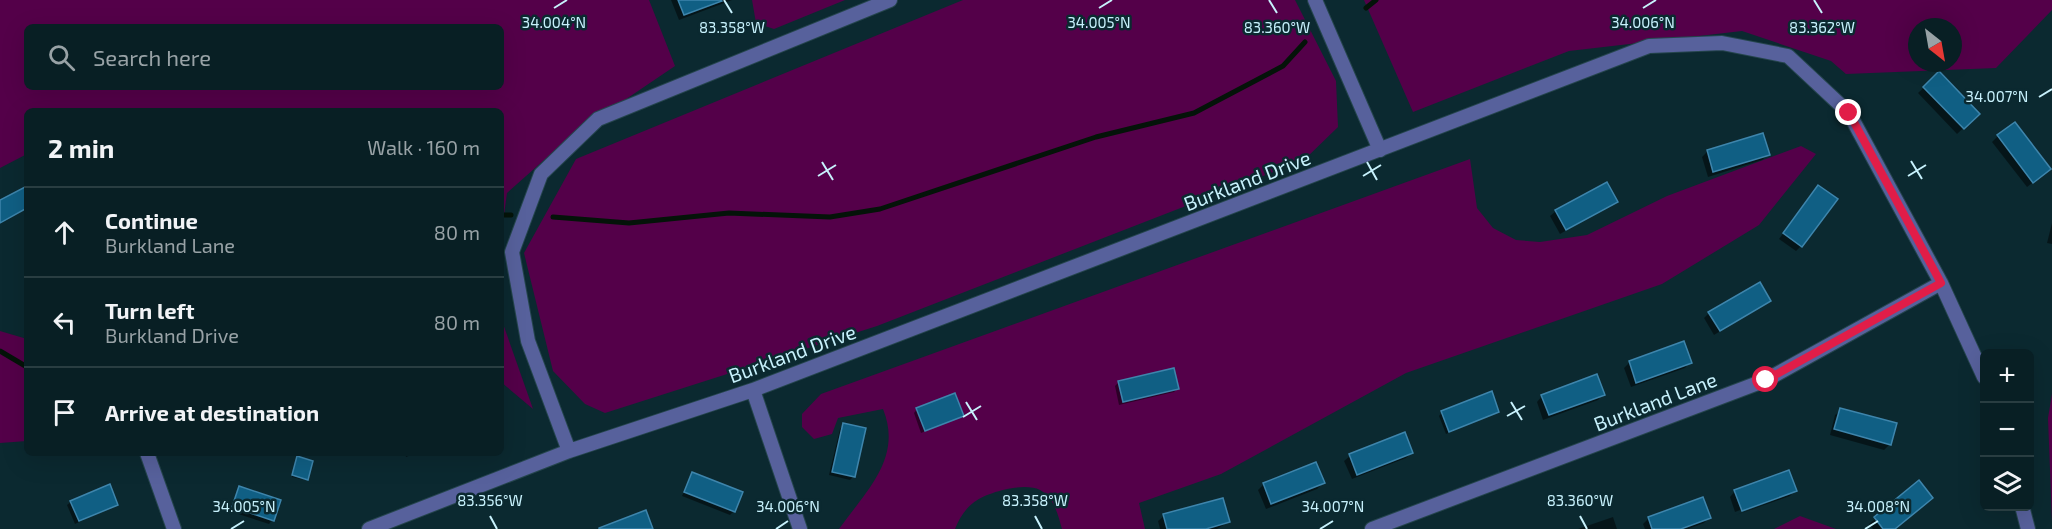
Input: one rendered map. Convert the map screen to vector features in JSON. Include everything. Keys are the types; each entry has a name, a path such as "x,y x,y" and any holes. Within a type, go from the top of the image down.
{"street":[{"path":"569,451 528,341 512,252 541,174 598,119 890,0"},
{"path":"1316,0 1380,150"},
{"name":"Burkland Drive","path":"369,529 569,451 753,390 1649,46 1722,44 1788,56 1849,113 1941,283 1980,368"},
{"name":"Burkland Lane","path":"1372,529 1766,380 1941,283"},
{"path":"753,390 800,529"},
{"path":"148,456 174,529"},
{"path":"2023,511 2028,529"}],"shaded area":[{"path":"0,0 649,0 675,66 570,137 507,193 504,215 504,108 24,108 24,156 0,168"},
{"path":"752,0 845,0 774,29 756,23"},
{"path":"963,0 1295,0 1336,81 1338,127 1304,160 877,326 605,413 585,404 553,371 524,253 576,159"},
{"path":"1364,0 2052,0 2052,10 1996,68 1962,69 1962,18 1908,18 1908,72 1846,74 1831,61 1742,31 1569,51 1413,112"},
{"path":"1801,146 1816,154 1759,225 1662,284 1406,373 1221,474 1139,503 1145,529 1062,529 1049,497 1040,490 1025,487 1005,489 979,499 965,511 955,529 839,529 870,487 885,458 888,427 883,409 838,418 832,434 814,439 802,427 802,414 821,394 1470,159 1477,208 1493,228 1516,240 1540,242 1587,235 1667,196"},
{"path":"504,327 533,409 504,385"},
{"path":"0,331 24,338 24,441 0,443"},
{"path":"2052,394 2052,522 2048,418"},
{"path":"1800,516 1836,529 1774,529"}],"building":[{"path":"678,0 721,0 722,1 684,15"},
{"path":"1940,72 1980,114 1964,129 1923,87"},
{"path":"2015,122 2051,169 2033,183 1997,135"},
{"path":"1763,133 1770,155 1713,172 1707,150"},
{"path":"1607,182 1618,202 1566,230 1555,210"},
{"path":"1818,185 1838,199 1802,247 1783,233"},
{"path":"24,188 24,210 0,223 0,200"},
{"path":"1760,282 1771,301 1720,331 1708,312"},
{"path":"1684,341 1692,363 1636,383 1629,361"},
{"path":"1174,368 1179,389 1123,402 1118,381"},
{"path":"1597,374 1605,395 1549,415 1541,395"},
{"path":"1492,391 1499,412 1449,432 1441,411"},
{"path":"955,393 964,416 925,431 916,408"},
{"path":"1840,408 1897,423 1891,445 1834,429"},
{"path":"843,423 866,428 855,477 832,472"},
{"path":"1405,432 1413,453 1357,475 1349,454"},
{"path":"297,456 313,461 308,480 292,475"},
{"path":"1316,462 1325,483 1271,504 1263,483"},
{"path":"1789,470 1797,491 1742,511 1734,490"},
{"path":"692,472 743,492 735,512 684,492"},
{"path":"1919,480 1933,498 1895,529 1883,529 1874,517"},
{"path":"110,484 118,505 79,521 70,501"},
{"path":"239,486 281,500 274,521 232,507"},
{"path":"1703,497 1711,518 1681,529 1652,529 1648,517"},
{"path":"1223,498 1230,522 1206,529 1167,529 1163,514"},
{"path":"646,510 653,529 599,529 599,528"}],"waterway":[{"path":"1366,8 1376,0"},
{"path":"553,217 629,223 729,213 830,217 880,209 1096,137 1194,113 1283,66 1305,42"},
{"path":"504,215 511,215"},
{"path":"0,351 24,365"}],"route":[{"path":"1766,380 1941,283 1849,113"}]}
